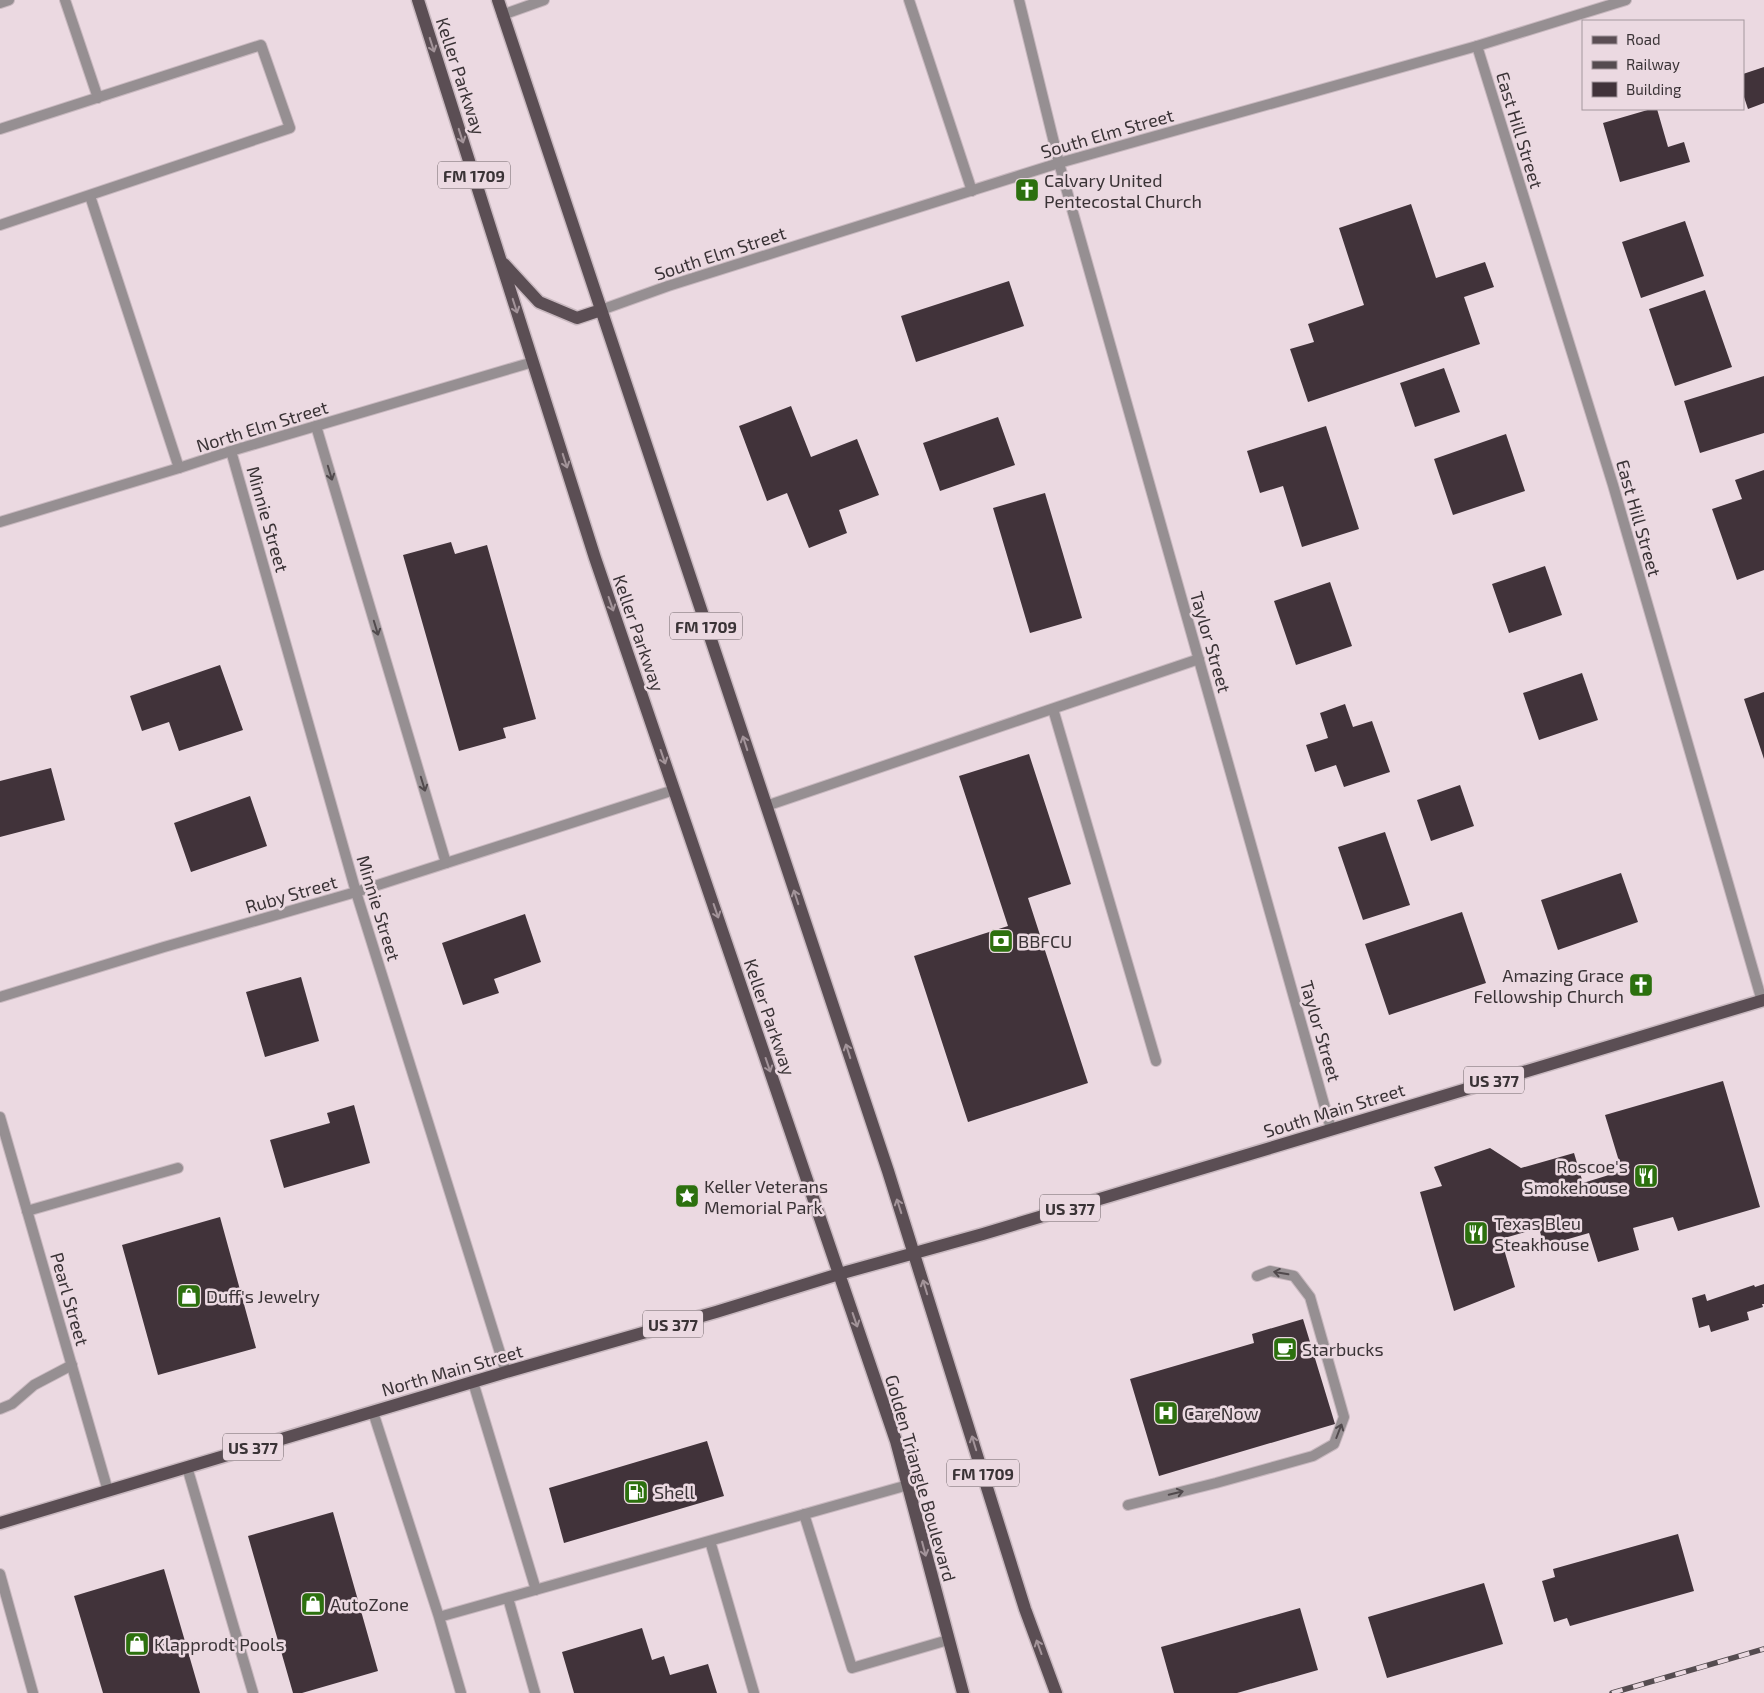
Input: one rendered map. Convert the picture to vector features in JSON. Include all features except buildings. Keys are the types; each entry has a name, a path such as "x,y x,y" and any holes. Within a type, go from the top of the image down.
{"main road":[{"name":"Keller Parkway","path":"418,0 595,558 839,1274"},
{"name":"FM 1709","path":"498,0 914,1252 1025,1609 1056,1693"},
{"path":"500,260 539,302 577,318 601,310"},
{"name":"South Main Street","path":"914,1252 978,1236 1332,1128 1763,1000"},
{"name":"North Main Street","path":"0,1522 914,1252"},
{"name":"Golden Triangle Boulevard","path":"839,1274 896,1441 963,1693"}],"street":[{"path":"0,3 9,0"},
{"path":"65,0 98,98"},
{"path":"502,15 544,0"},
{"path":"910,0 972,191"},
{"name":"Taylor Street","path":"1018,0 1059,164 1332,1128"},
{"name":"South Elm Street","path":"601,310 668,286 1059,164 1477,46 1626,0"},
{"path":"0,129 261,45 290,128 0,225"},
{"name":"East Hill Street","path":"1477,46 1613,485 1763,1000"},
{"path":"90,196 179,468"},
{"name":"North Elm Street","path":"0,522 231,451 533,362"},
{"path":"316,426 446,863"},
{"name":"Minnie Street","path":"231,451 356,892 506,1372"},
{"path":"766,806 1199,660"},
{"path":"1053,709 1156,1061"},
{"name":"Ruby Street","path":"0,997 164,946 356,892 674,790"},
{"name":"Pearl Street","path":"0,1117 108,1491"},
{"path":"27,1211 178,1168"},
{"path":"1128,1505 1313,1456 1334,1444 1344,1416 1310,1297 1294,1276 1270,1271 1257,1276"},
{"path":"0,1409 12,1404 34,1385 72,1365"},
{"path":"473,1382 536,1590"},
{"path":"372,1412 439,1617 461,1693"},
{"path":"187,1467 253,1693"},
{"path":"439,1617 908,1485"},
{"path":"804,1514 852,1668 948,1640"},
{"path":"710,1541 754,1693"},
{"path":"0,1574 33,1693"},
{"path":"508,1598 536,1693"}],"railway":[{"path":"1612,1693 1764,1649"}],"place":[{"name":"Calvary United Pentecostal Church","path":"1027,190"},
{"name":"BBFCU","path":"1001,941"},
{"name":"Amazing Grace Fellowship Church","path":"1641,985"},
{"name":"Roscoe's Smokehouse","path":"1646,1176"},
{"name":"Keller Veterans Memorial Park","path":"687,1196"},
{"name":"Texas Bleu Steakhouse","path":"1476,1233"},
{"name":"Duff's Jewelry","path":"189,1296"},
{"name":"Starbucks","path":"1285,1349"},
{"name":"CareNow","path":"1166,1413"},
{"name":"Shell","path":"636,1492"},
{"name":"AutoZone","path":"313,1604"},
{"name":"Klapprodt Pools","path":"137,1644"}]}
